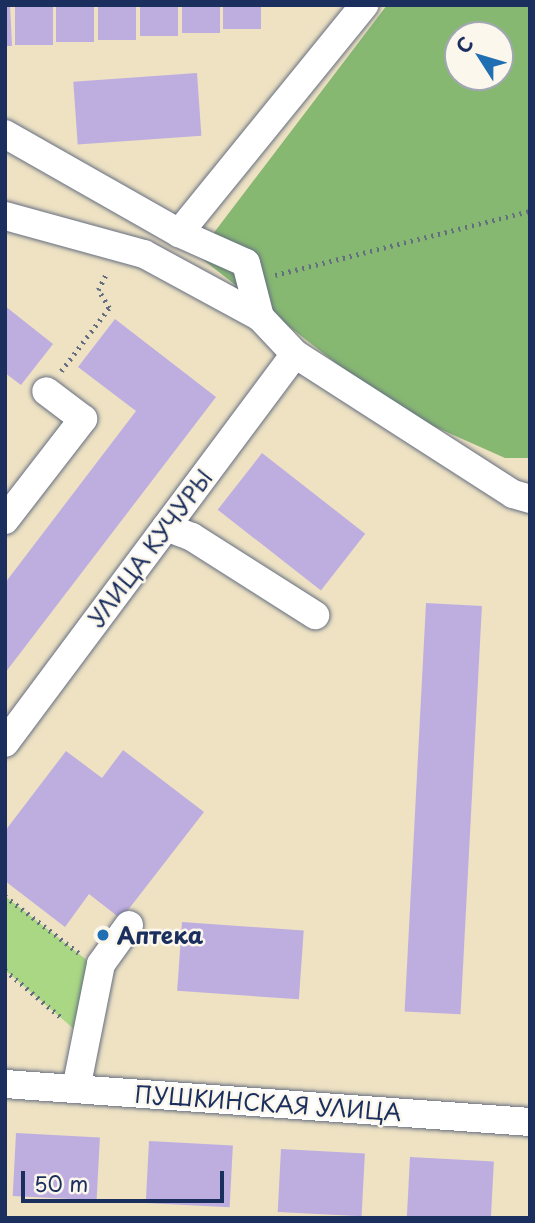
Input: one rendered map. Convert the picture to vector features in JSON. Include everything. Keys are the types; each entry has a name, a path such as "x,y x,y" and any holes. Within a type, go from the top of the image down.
{"street":[{"path":"179,233 364,5"},
{"path":"5,134 179,233 246,264 260,317"},
{"path":"5,216 144,254 260,317 295,354 513,494 530,499"},
{"name":"УЛИЦА КУЧУРЫ","path":"5,743 295,354"},
{"path":"5,520 83,419 46,391"},
{"path":"166,527 191,537 315,615"},
{"path":"76,1089 101,964 129,925"},
{"name":"ПУШКИНСКАЯ УЛИЦА","path":"5,1084 530,1122"}],"path":[{"path":"250,282 530,211"},
{"path":"46,391 109,308 98,290 122,248"},
{"path":"5,896 88,961"},
{"path":"5,970 75,1029"}],"green space":[{"path":"387,5 530,5 530,458 505,458 395,409 197,255"},
{"path":"5,896 88,961 74,1029 5,970"}],"building":[{"path":"5,5 10,5 12,46 5,46"},
{"path":"15,5 53,5 53,45 15,45"},
{"path":"56,5 94,5 94,42 56,42"},
{"path":"98,5 136,5 136,40 98,40"},
{"path":"140,5 178,5 178,36 140,36"},
{"path":"182,5 220,5 220,33 182,33"},
{"path":"223,5 261,5 261,29 223,29"},
{"path":"197,73 201,136 78,144 73,82"},
{"path":"5,306 53,344 21,385 5,373"},
{"path":"115,319 216,397 5,673 5,583 136,411 78,367"},
{"path":"262,453 365,534 321,590 218,510"},
{"path":"426,603 482,606 461,1014 405,1011"},
{"path":"123,750 204,812 121,919 89,894 65,927 5,881 5,831 66,751 102,778"},
{"path":"182,922 304,931 299,999 177,991"},
{"path":"16,1133 100,1137 97,1200 13,1196"},
{"path":"149,1141 233,1145 230,1207 146,1203"},
{"path":"281,1149 365,1153 362,1216 278,1212"},
{"path":"410,1157 494,1161 491,1218 407,1218"}],"place":[{"name":"Аптека","path":"103,935"}]}
